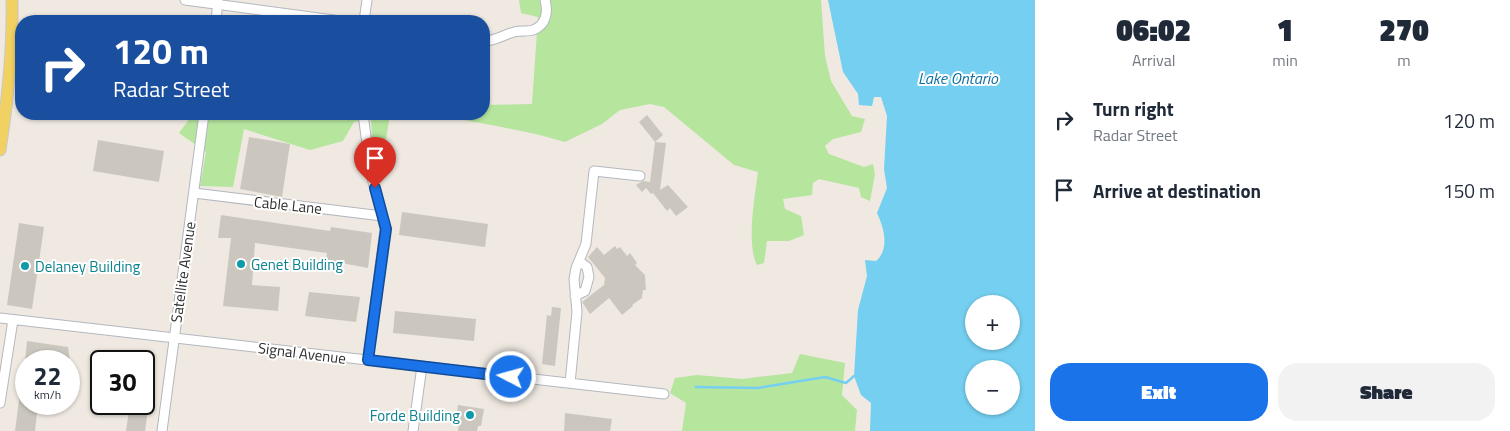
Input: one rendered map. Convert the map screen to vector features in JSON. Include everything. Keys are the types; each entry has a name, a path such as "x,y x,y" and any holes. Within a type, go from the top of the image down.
{"main road":[{"path":"0,150 9,94 13,45 12,0"}],"street":[{"path":"185,0 300,15"},
{"path":"365,15 367,0"},
{"path":"490,39 517,31 534,30 545,20 548,13 545,0"},
{"name":"Satellite Avenue","path":"162,431 203,120"},
{"path":"364,120 371,174 386,229 368,360"},
{"path":"570,383 577,312 574,279 586,244 594,171 640,176"},
{"name":"Cable Lane","path":"194,193 382,216"},
{"path":"575,296 585,291 589,277 587,266 579,261"},
{"name":"Signal Avenue","path":"0,318 664,394"},
{"path":"0,403 13,320"},
{"path":"413,431 422,366"}],"green space":[{"path":"519,0 821,0 825,56 831,81 852,116 865,119 861,132 833,139 825,146 829,154 864,167 873,164 875,174 870,201 861,197 859,188 819,179 813,183 812,195 783,199 785,209 801,216 804,235 789,241 767,241 764,263 757,265 752,245 752,232 753,206 758,172 734,165 664,107 650,104 620,110 602,124 565,142 465,120 490,120 490,105 532,104 538,17 521,13"},
{"path":"189,120 365,120 354,122 343,141 310,150 244,129 233,187 200,186 206,152 179,133"},
{"path":"371,120 389,120 384,152 384,176 374,170"},
{"path":"800,354 845,363 842,395 857,410 855,431 682,431 686,403 670,393 675,378 697,375 742,379 792,373"}],"water":[{"name":"Lake Ontario","path":"828,0 1035,0 1035,431 870,431 871,403 861,395 854,376 858,310 867,276 865,260 876,261 883,251 884,244 882,225 877,213 887,188 884,169 887,116 881,97 874,97 872,106 859,105 858,94 843,72"}],"building":[{"path":"647,115 663,135 655,142 639,122"},
{"path":"249,137 290,144 282,197 240,189"},
{"path":"98,140 164,151 159,182 93,171"},
{"path":"655,142 666,143 660,190 668,185 688,207 676,216 670,208 667,211 653,193 651,194 646,188 642,192 636,185 643,181 650,182"},
{"path":"402,212 488,224 485,247 399,235"},
{"name":"Genet Building","path":"221,215 330,231 331,227 372,233 368,268 326,260 327,253 255,243 252,285 280,287 278,311 223,306 231,238 218,238"},
{"name":"Delaney Building","path":"19,223 44,227 32,309 7,305"},
{"path":"615,246 617,249 620,247 627,256 630,253 637,263 635,265 645,275 646,290 643,290 642,298 622,315 609,298 590,314 582,302 604,285 605,278 588,257 597,247 604,255"},
{"path":"309,292 360,297 356,322 305,316"},
{"path":"552,307 561,308 555,366 542,364 547,315 551,316"},
{"path":"395,311 476,319 474,341 393,333"},
{"path":"27,341 68,347 68,350 26,350"},
{"name":"Forde Building","path":"458,405 484,409 481,426 478,426 477,431 458,431 459,423 456,422"},
{"path":"565,413 612,419 610,431 564,431"},
{"path":"17,415 37,415 35,431 15,431"},
{"path":"128,415 147,415 145,431 126,431"}],"waterway":[{"path":"696,387 758,388 825,377 846,383 854,376"}],"place":[{"name":"Genet Building","path":"241,264"},
{"name":"Delaney Building","path":"25,266"},
{"name":"Forde Building","path":"470,415"}],"route":[{"path":"375,188 386,229 368,360 511,377"}]}
